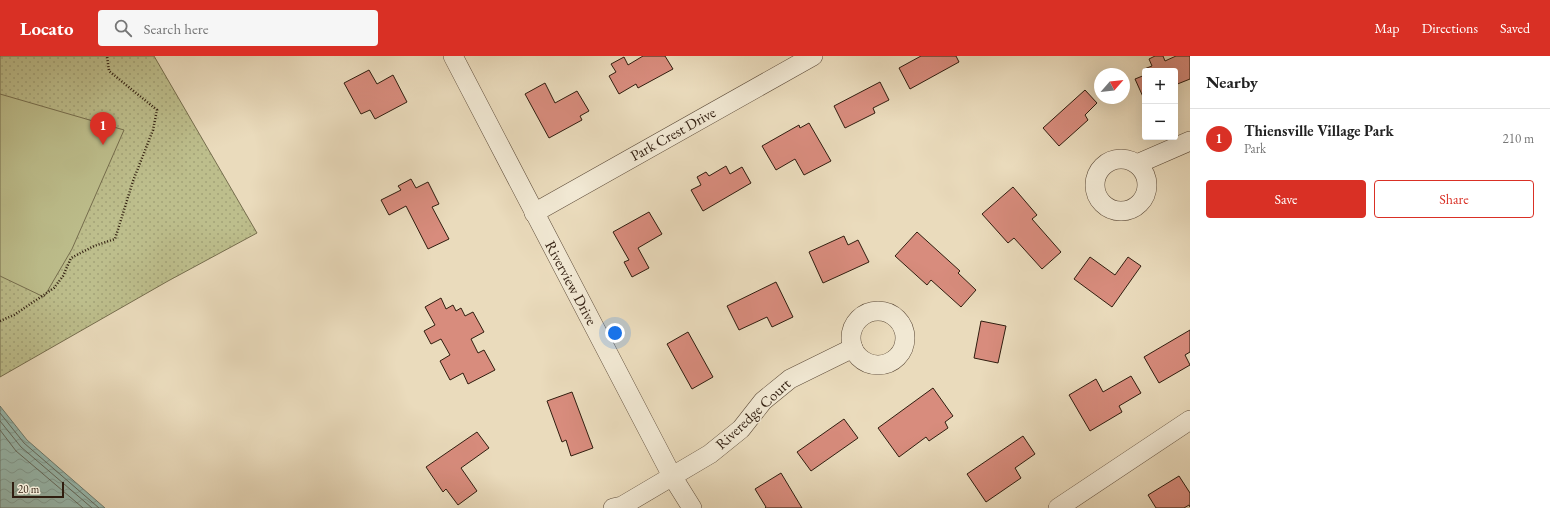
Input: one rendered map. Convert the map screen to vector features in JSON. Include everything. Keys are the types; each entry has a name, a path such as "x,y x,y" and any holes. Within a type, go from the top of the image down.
{"street":[{"name":"Riverview Drive","path":"453,56 672,476 692,508"},
{"name":"Park Crest Drive","path":"534,213 813,56"},
{"path":"1137,164 1190,141"},
{"name":"Riveredge Court","path":"613,508 622,506 710,454 741,429 763,401 790,379 853,348"},
{"path":"1058,508 1190,420"}],"path":[{"path":"0,321 14,315 54,288 63,276 71,258 94,246 114,239 133,182 153,130 157,110 110,71 107,56"}],"green space":[{"path":"0,56 154,56 257,233 168,281 0,377"},
{"path":"0,94 124,130 72,249 44,297 0,276"}],"water":[{"path":"0,406 27,440 105,508 0,508"}],"building":[{"path":"643,56 665,56 673,69 638,88 636,84 619,94 609,76 616,72 611,64 624,57 628,65"},
{"path":"921,56 956,56 959,62 910,89 899,68"},
{"path":"1155,56 1163,56 1165,61 1176,56 1190,56 1190,79 1178,84 1178,68 1147,68 1152,66 1149,59"},
{"path":"369,70 377,84 393,75 407,102 375,119 370,110 361,114 344,83"},
{"path":"1142,76 1142,95 1135,79"},
{"path":"880,82 889,100 873,108 875,113 845,128 834,106"},
{"path":"545,83 555,103 577,91 589,111 580,116 582,120 549,138 525,94"},
{"path":"1085,90 1094,100 1094,104 1096,104 1085,115 1088,120 1059,146 1043,128"},
{"path":"809,123 831,161 804,175 795,159 776,170 762,146 799,125 800,128"},
{"path":"726,166 730,174 742,167 751,183 703,211 691,190 701,185 697,177 706,172 709,176"},
{"path":"411,179 416,188 428,182 439,204 432,207 449,239 428,249 406,206 389,215 381,200 401,190 398,186"},
{"path":"1013,187 1037,215 1032,219 1061,252 1042,269 1014,238 1008,243 982,214"},
{"path":"649,212 662,234 638,248 649,268 632,277 624,262 629,260 613,232"},
{"path":"917,232 960,271 958,273 976,290 961,307 931,280 927,285 895,256"},
{"path":"844,236 848,245 858,240 869,262 823,283 809,252"},
{"path":"1090,257 1115,275 1128,257 1141,266 1112,307 1074,279"},
{"path":"776,282 793,317 772,327 767,317 739,330 727,306"},
{"path":"441,298 446,309 453,305 456,311 461,308 465,316 473,312 484,332 471,339 478,353 484,350 495,370 468,384 463,373 450,380 440,361 450,355 441,339 431,344 424,331 435,325 425,307"},
{"path":"981,321 1006,326 998,363 974,358"},
{"path":"1190,330 1190,352 1185,355 1190,365 1159,383 1144,357"},
{"path":"688,332 713,377 692,389 667,344"},
{"path":"1131,376 1141,393 1119,406 1122,412 1090,431 1069,395 1096,379 1103,392"},
{"path":"933,388 953,416 945,422 948,428 929,441 926,437 899,457 878,428"},
{"path":"572,392 593,448 571,456 566,440 562,442 547,401"},
{"path":"844,419 858,438 811,471 797,452"},
{"path":"477,432 489,448 461,468 477,491 458,505 446,489 443,492 426,467"},
{"path":"1023,436 1035,454 1015,468 1021,478 986,502 967,474"},
{"path":"781,473 802,508 765,508 766,507 755,489"},
{"path":"1179,476 1190,493 1190,507 1189,505 1184,508 1156,508 1148,495"}],"place":[{"name":"Thiensville Village Park","path":"103,145"}]}
